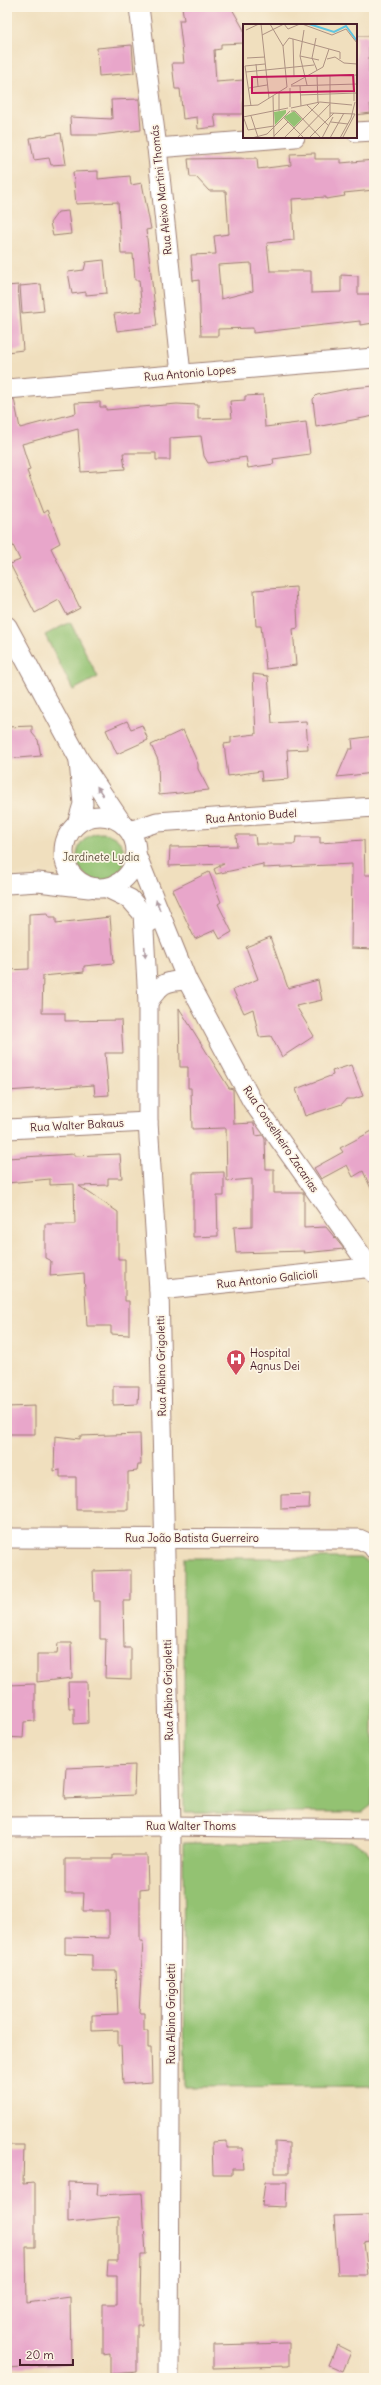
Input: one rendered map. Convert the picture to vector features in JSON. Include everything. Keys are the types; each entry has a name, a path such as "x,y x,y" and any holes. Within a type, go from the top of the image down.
{"street":[{"name":"Rua Aleixo Martini Thomás","path":"139,7 157,148 181,374"},
{"path":"357,132 374,131"},
{"path":"157,148 282,138"},
{"name":"Rua Antonio Lopes","path":"7,389 374,358"},
{"path":"7,884 38,882 100,888 118,884 127,876 134,866 136,854 126,827 79,759 9,633"},
{"path":"77,824 83,804 79,759"},
{"name":"Rua Antonio Budel","path":"126,827 157,822 374,807"},
{"path":"38,882 55,865 64,850 69,832 77,824 87,818 99,815 111,817 126,827"},
{"path":"64,850 67,868 74,877 83,885 100,888"},
{"name":"Rua Conselheiro Zacarias","path":"136,854 187,980 252,1101 373,1270"},
{"name":"Rua Conselheiro Zacarias","path":"100,888 130,899 176,955"},
{"name":"Rua Albino Grigoletti","path":"143,913 148,1002 148,1122 159,1290 172,1826 169,2378"},
{"path":"148,1002 160,985 167,981 187,980"},
{"name":"Rua Walter Bakaus","path":"7,1129 148,1122"},
{"name":"Rua Antonio Galicioli","path":"159,1290 373,1270"},
{"name":"Rua João Batista Guerreiro","path":"7,1538 164,1537 359,1539 372,1545 374,1549"},
{"name":"Rua Walter Thoms","path":"7,1827 172,1826 374,1829"}],"green space":[{"path":"70,622 98,677 73,690 45,635"},
{"name":"Jardinete Lydia","path":"96,833 106,833 118,840 125,852 125,862 118,874 106,881 96,881 88,877 81,870 77,862 77,852 81,844 88,837"},
{"path":"184,1558 360,1558 372,1564 374,1652 372,1805 363,1812 184,1812"},
{"path":"353,1842 366,1849 373,1861 374,2086 185,2087 183,1843"}],"building":[{"path":"182,7 231,7 243,28 243,43 221,44 221,49 214,50 216,82 243,80 243,114 214,114 216,127 198,129 197,117 183,119 180,89 175,89 172,63 184,63 179,20 184,20"},
{"path":"357,36 369,36 369,73 374,73 374,103 370,103 371,113 357,115"},
{"path":"132,45 134,73 99,76 97,48"},
{"path":"139,99 141,130 100,135 71,135 70,117 112,119 111,100"},
{"path":"61,133 66,164 51,165 49,158 34,160 30,138"},
{"path":"315,153 315,159 341,159 341,163 374,160 374,190 344,193 345,196 326,199 326,197 292,199 294,240 267,243 270,271 311,271 311,293 341,292 341,275 358,276 358,294 374,294 374,323 360,325 360,321 253,333 253,328 218,329 218,336 201,336 199,280 193,281 191,255 216,254 214,236 229,234 226,191 209,191 196,177 190,177 188,159 257,158 258,169 291,165 290,154","holes":["251,263 253,291 221,299 218,265"]},
{"path":"98,171 98,179 130,176 131,185 142,183 151,229 146,230 157,326 117,331 114,314 142,311 139,280 135,280 133,254 121,254 118,202 76,204 73,172"},
{"path":"68,211 71,234 53,236 50,223 58,212"},
{"path":"104,260 107,293 86,295 86,292 72,294 68,272 84,270 86,262"},
{"path":"41,284 44,311 22,313 20,286"},
{"path":"18,285 23,350 7,352 7,286"},
{"path":"374,386 374,416 316,427 313,399 317,395 352,388"},
{"path":"263,395 265,427 306,422 310,454 273,459 274,464 248,468 246,457 208,463 204,456 201,436 170,438 170,460 156,460 156,453 123,453 125,469 81,472 78,429 22,444 30,470 27,471 43,513 47,510 60,543 51,548 80,608 67,615 59,600 35,613 10,564 20,560 7,533 7,400 14,399 20,428 76,413 75,403 100,402 100,407 106,407 106,410 177,404 198,405 198,419 232,418 230,401 245,400 245,396"},
{"path":"296,587 298,628 293,629 296,665 266,669 261,626 256,626 254,590"},
{"path":"253,674 268,676 272,723 306,721 308,749 287,750 289,779 262,781 261,771 228,776 224,744 231,743 231,737 256,734"},
{"path":"127,721 131,729 142,725 148,740 117,754 106,730"},
{"path":"32,726 32,733 38,740 41,756 7,759 7,727"},
{"path":"183,730 198,764 198,769 209,790 159,795 158,760 151,745"},
{"path":"374,736 374,773 337,777 349,749 353,749 352,739"},
{"path":"236,835 255,835 256,844 295,844 296,837 320,837 320,843 364,840 365,875 374,875 374,949 351,948 352,864 263,868 263,864 216,874 214,869 224,864 169,866 170,847 237,846"},
{"path":"209,872 221,902 218,904 232,932 220,939 215,930 195,939 172,890"},
{"path":"48,913 49,917 56,917 56,923 110,917 114,963 84,966 84,972 43,976 42,1013 65,1013 65,1021 121,1020 123,1053 105,1053 109,1095 95,1096 94,1085 7,1091 7,970 29,969 29,914"},
{"path":"270,937 288,988 318,980 322,1000 296,1006 314,1036 282,1057 271,1036 259,1037 253,1009 244,1013 233,990 258,979 246,947"},
{"path":"179,1008 229,1088 233,1089 234,1124 254,1123 256,1136 263,1135 265,1139 266,1169 274,1169 274,1193 304,1193 304,1228 326,1227 344,1249 304,1253 305,1251 236,1253 234,1227 252,1226 252,1179 227,1181 226,1128 192,1129 191,1088 188,1088 188,1067 180,1067"},
{"path":"351,1065 363,1096 354,1099 346,1099 342,1104 305,1116 296,1089 333,1075 332,1071"},
{"path":"374,1130 374,1195 363,1171 353,1177 347,1165 321,1179 314,1168 343,1152 340,1148"},
{"path":"74,1154 74,1156 120,1154 122,1178 108,1178 108,1185 79,1186 118,1212 118,1259 125,1259 125,1301 129,1301 129,1335 111,1334 111,1326 87,1326 84,1273 50,1276 51,1261 45,1258 45,1224 75,1224 74,1184 50,1185 50,1179 7,1183 7,1158"},
{"path":"224,1172 224,1196 217,1196 218,1236 193,1237 193,1173"},
{"path":"113,1386 139,1386 138,1404 113,1405"},
{"path":"35,1406 35,1434 7,1434 7,1407"},
{"path":"140,1434 141,1465 138,1465 137,1471 128,1472 128,1510 76,1510 76,1477 60,1477 60,1470 54,1471 55,1436 80,1439 80,1436"},
{"path":"310,1494 309,1508 281,1509 281,1495"},
{"path":"131,1570 131,1601 123,1601 124,1648 131,1648 131,1679 105,1678 106,1639 100,1639 100,1601 94,1601 93,1571"},
{"path":"58,1643 71,1643 72,1678 37,1682 37,1654 57,1654"},
{"path":"68,1682 87,1682 88,1723 74,1724 74,1708 69,1708"},
{"path":"35,1684 35,1721 24,1722 23,1738 7,1737 7,1685"},
{"path":"135,1765 134,1795 64,1798 66,1768"},
{"path":"113,1855 147,1855 148,1888 140,1889 140,1941 143,1941 139,2013 144,2013 144,2031 148,2031 148,2048 151,2048 152,2082 123,2084 121,2046 118,2046 118,2030 92,2031 92,2015 118,2014 116,1971 92,1971 92,1955 65,1954 65,1937 109,1938 109,1911 83,1911 84,1893 65,1893 65,1859 113,1859"},
{"path":"227,2141 227,2148 242,2148 244,2169 232,2169 232,2175 213,2175 212,2142"},
{"path":"275,2142 289,2143 289,2173 275,2173"},
{"path":"7,2145 24,2145 23,2184 35,2183 35,2247 26,2247 27,2303 70,2297 71,2364 7,2368"},
{"path":"68,2182 98,2183 97,2195 142,2193 146,2254 141,2254 140,2304 142,2304 142,2325 137,2325 137,2372 110,2374 110,2353 103,2354 103,2304 117,2304 117,2275 107,2275 108,2261 118,2261 118,2217 68,2222"},
{"path":"265,2182 287,2182 286,2207 262,2206"},
{"path":"369,2215 370,2242 364,2243 368,2275 338,2275 334,2216"},
{"path":"289,2343 289,2366 213,2368 213,2345"},
{"path":"337,2345 351,2352 343,2371 329,2365"}],"place":[{"name":"Hospital Agnus Dei","path":"236,1376"}]}
